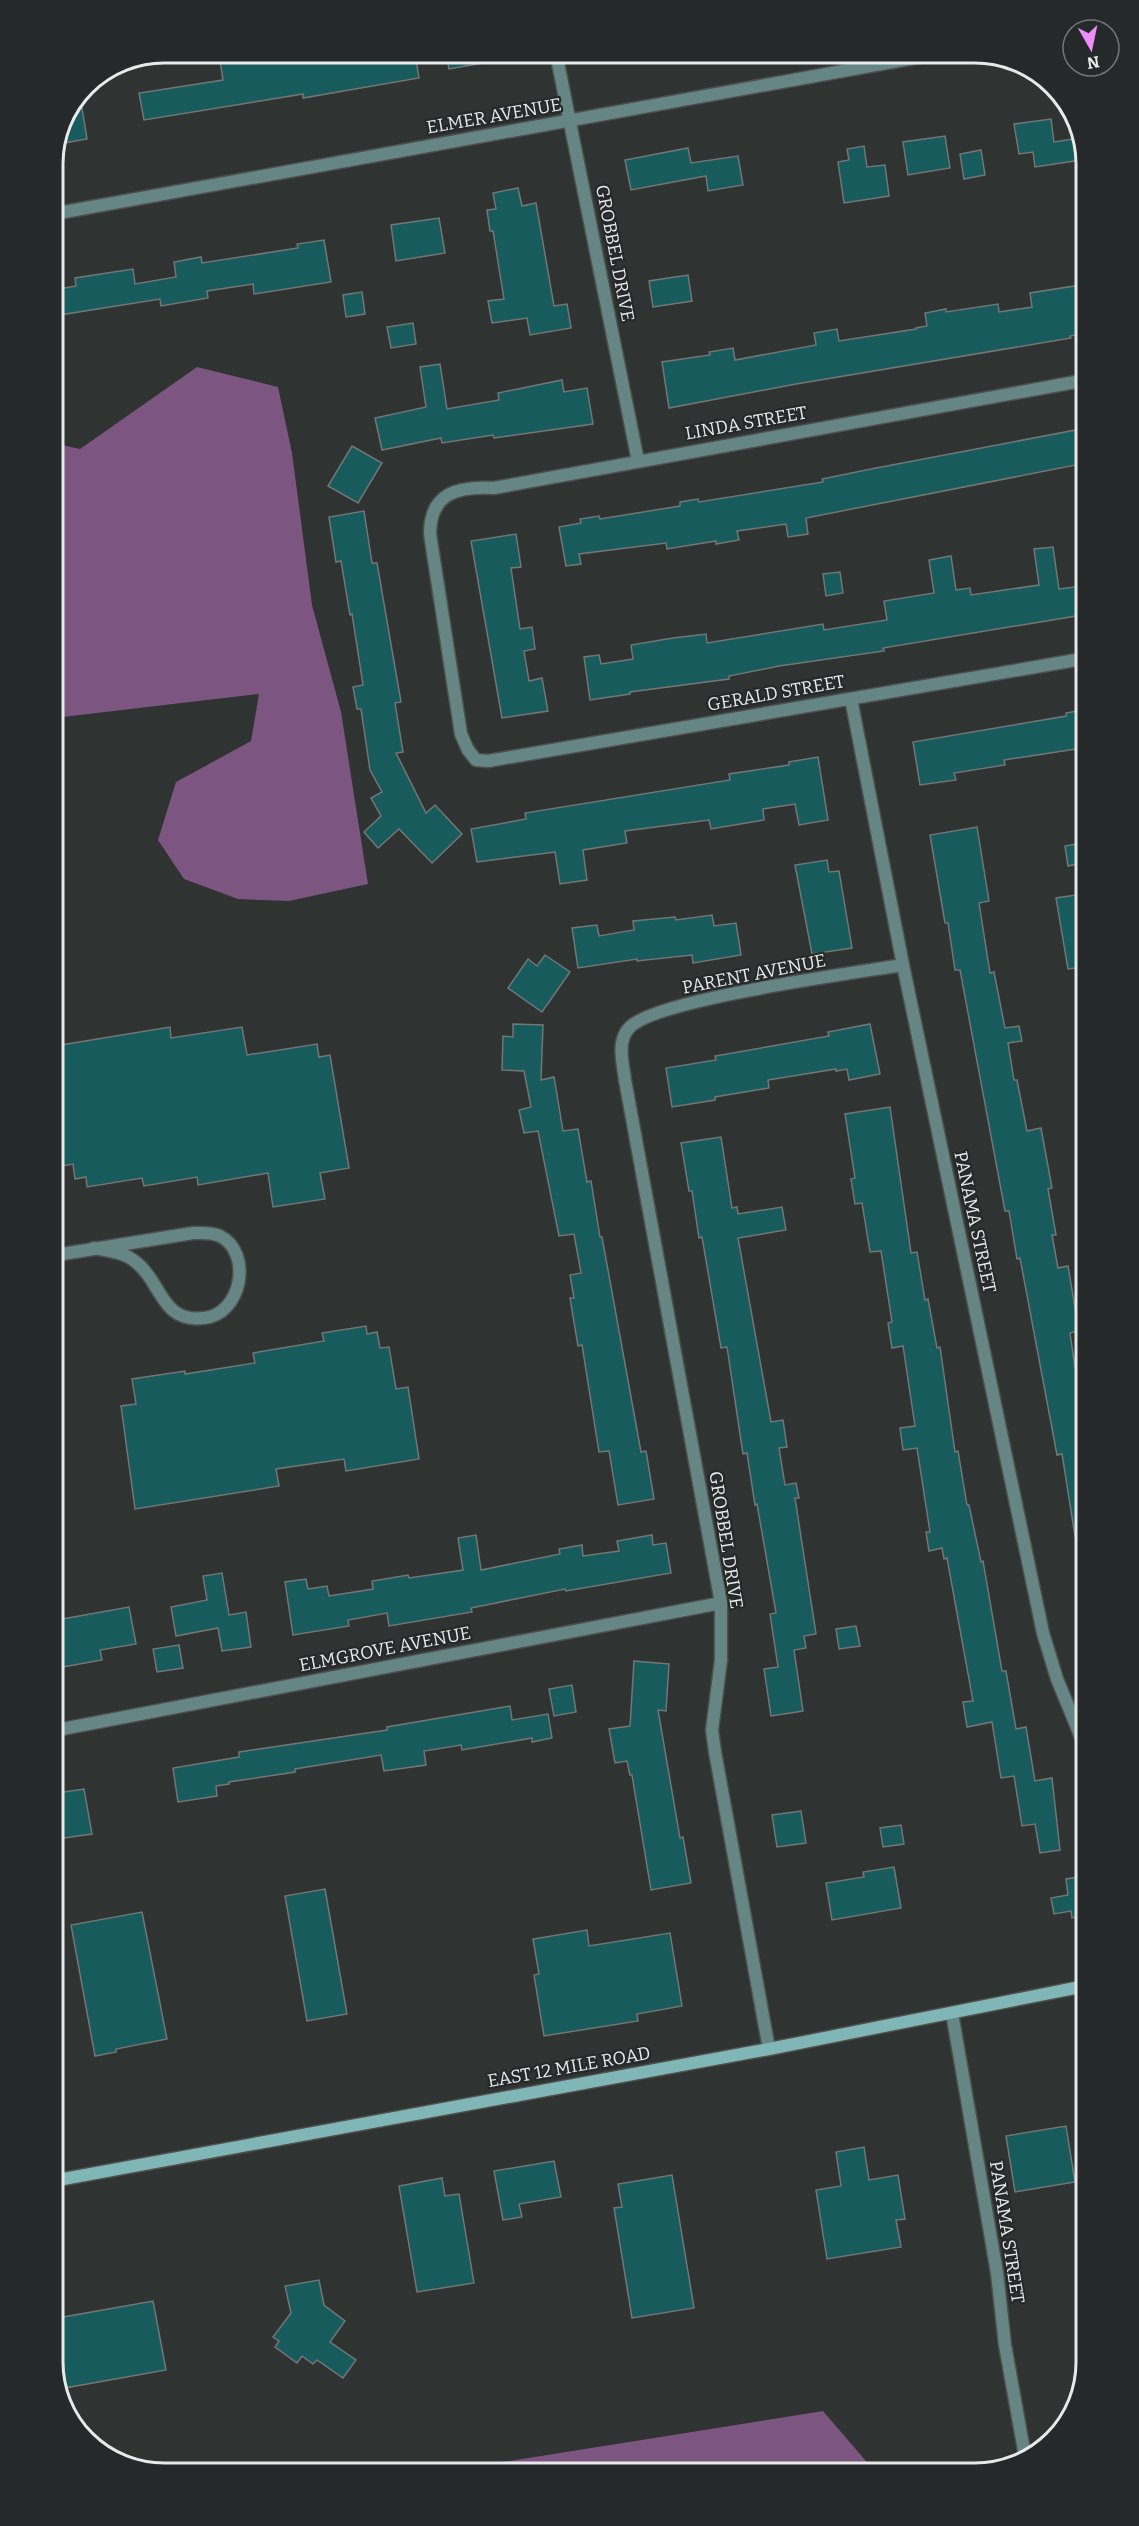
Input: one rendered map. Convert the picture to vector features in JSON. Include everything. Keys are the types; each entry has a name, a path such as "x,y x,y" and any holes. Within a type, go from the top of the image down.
{"main road":[{"name":"EAST 12 MILE ROAD","path":"63,2179 769,2049 1076,1988"}],"street":[{"name":"GROBBEL DRIVE","path":"558,63 639,461"},
{"name":"ELMER AVENUE","path":"63,212 886,63"},
{"name":"LINDA STREET","path":"477,760 468,750 461,734 432,552 430,519 435,507 449,493 470,487 494,488 1076,382"},
{"name":"GERALD STREET","path":"477,760 488,760 1076,660"},
{"name":"PANAMA STREET","path":"851,699 903,964 1043,1633 1057,1679 1076,1725"},
{"name":"PARENT AVENUE","path":"622,1038 630,1027 641,1020 687,1005 765,988 903,964"},
{"name":"GROBBEL DRIVE","path":"622,1038 625,1080 721,1603 721,1660 712,1730 769,2049"},
{"path":"63,1254 94,1248 193,1233 219,1236 226,1240 236,1256 239,1273 237,1293 227,1308 211,1317 192,1318 180,1315 165,1302 139,1264 116,1252 94,1248"},
{"name":"ELMGROVE AVENUE","path":"63,1729 721,1603"},
{"name":"PANAMA STREET","path":"952,2013 997,2273 1005,2345 1024,2450"}],"shaded area":[{"path":"197,367 278,387 292,453 312,605 341,712 368,884 289,901 238,899 184,879 158,840 176,782 251,741 259,694 63,717 63,445 80,449"},
{"path":"823,2411 868,2463 496,2463"}],"building":[{"path":"220,63 417,63 419,78 303,98 303,94 144,120 139,93 223,80"},
{"path":"448,63 483,63 449,69"},
{"path":"82,106 87,139 65,143 73,119"},
{"path":"1051,119 1054,142 1073,139 1076,161 1035,167 1033,152 1019,154 1014,124"},
{"path":"945,136 950,168 908,175 903,142"},
{"path":"864,146 867,167 885,165 889,196 844,203 838,162 849,160 847,149"},
{"path":"688,148 691,163 738,156 743,185 708,191 706,176 631,190 625,160"},
{"path":"981,150 985,175 964,179 960,154"},
{"path":"518,188 522,206 536,203 554,306 567,304 571,328 530,335 527,318 492,323 488,301 504,299 493,231 490,231 487,210 496,209 493,193"},
{"path":"439,218 445,253 396,261 391,225"},
{"path":"324,240 331,282 254,294 253,284 207,291 208,298 161,306 160,299 63,314 63,288 76,286 75,278 133,269 135,284 176,277 174,262 201,257 202,263 298,248 297,244"},
{"path":"688,275 692,301 653,307 649,281"},
{"path":"1076,286 1076,335 1070,336 1071,338 796,384 669,408 662,362 710,355 709,352 733,348 735,360 816,345 814,333 837,329 839,341 916,329 927,326 925,313 946,309 946,312 998,304 999,312 1032,307 1030,293"},
{"path":"362,292 365,314 346,317 343,295"},
{"path":"413,323 416,344 391,348 387,327"},
{"path":"440,364 447,409 499,400 498,393 562,380 564,392 587,388 593,424 442,443 441,438 382,450 375,418 426,407 420,367"},
{"path":"1076,430 1076,465 806,518 808,534 788,537 786,524 737,531 739,540 716,544 716,541 667,549 666,543 579,554 581,564 566,566 559,527 581,523 580,519 599,516 600,519 680,506 680,502 698,499 699,502 823,482 822,479"},
{"path":"352,446 382,463 358,503 328,486"},
{"path":"364,511 372,563 377,563 401,702 395,703 403,752 396,753 426,813 435,805 462,834 432,863 399,829 378,848 364,832 381,816 371,798 382,792 370,770 361,709 357,709 353,687 363,685 352,614 350,615 341,561 336,562 329,517"},
{"path":"516,534 521,567 511,568 520,629 532,627 535,649 524,651 529,681 542,678 548,711 502,718 471,541"},
{"path":"1053,547 1059,589 1076,587 1076,616 883,648 884,651 779,666 729,676 729,679 630,692 630,694 590,700 584,657 599,655 601,664 633,659 631,645 673,638 706,634 707,643 823,624 824,630 887,620 884,601 934,593 929,560 951,556 956,590 970,588 971,595 1039,585 1034,549"},
{"path":"840,572 843,593 826,596 823,574"},
{"path":"1076,711 1076,749 1004,760 1005,765 954,773 956,780 920,785 913,742 1066,716 1066,713"},
{"path":"818,757 828,820 799,825 795,804 763,809 764,820 711,829 709,820 625,831 627,843 583,850 587,880 560,884 555,852 477,862 471,829 526,819 525,813 730,780 729,774 789,765 789,762"},
{"path":"977,827 989,901 979,903 990,973 994,972 1005,1028 1019,1026 1022,1041 1008,1043 1014,1080 1017,1080 1027,1131 1041,1128 1052,1188 1048,1189 1056,1235 1052,1235 1058,1268 1068,1266 1076,1313 1076,1332 1070,1333 1076,1367 1076,1536 1062,1454 1057,1455 1020,1258 1017,1259 1009,1211 1005,1211 960,970 955,970 948,923 945,923 930,835"},
{"path":"1076,844 1076,864 1068,866 1065,846"},
{"path":"827,860 829,872 839,871 852,948 812,954 795,865"},
{"path":"1076,895 1076,968 1068,969 1056,898"},
{"path":"712,915 714,926 736,923 741,955 693,963 692,955 637,961 637,959 578,968 572,928 597,925 599,936 634,930 633,921 675,917 676,920"},
{"path":"545,955 570,972 542,1012 508,988 528,959 537,966"},
{"path":"513,1024 543,1025 541,1080 554,1077 563,1131 578,1129 587,1182 591,1181 600,1237 602,1237 641,1452 646,1451 654,1499 618,1505 609,1451 599,1452 582,1345 578,1346 570,1298 574,1298 570,1275 581,1273 574,1234 559,1236 538,1131 524,1133 519,1110 531,1107 524,1071 502,1070 503,1036 513,1037"},
{"path":"870,1024 880,1074 849,1080 847,1069 836,1071 836,1069 768,1080 769,1088 672,1107 666,1068 716,1060 715,1056 829,1036 828,1032"},
{"path":"170,1027 171,1038 242,1027 247,1055 317,1044 319,1057 330,1055 349,1168 320,1173 325,1199 273,1207 268,1173 198,1185 197,1177 144,1186 142,1178 87,1187 86,1177 75,1179 73,1164 63,1166 63,1045"},
{"path":"890,1107 911,1253 917,1252 925,1300 928,1299 937,1348 940,1347 955,1452 958,1451 967,1505 969,1505 981,1562 983,1561 1002,1671 1006,1671 1016,1729 1026,1727 1035,1781 1052,1778 1060,1850 1040,1853 1035,1824 1022,1826 1014,1776 1001,1778 992,1722 967,1727 963,1702 973,1701 947,1558 944,1559 942,1548 929,1551 926,1532 930,1532 917,1448 903,1450 900,1428 915,1426 903,1346 892,1348 888,1323 892,1322 881,1251 870,1252 862,1203 855,1204 851,1179 855,1178 845,1114"},
{"path":"721,1137 732,1208 737,1207 738,1214 782,1207 786,1230 738,1238 771,1422 783,1420 787,1447 779,1448 785,1485 796,1483 799,1498 795,1498 816,1634 804,1636 806,1648 794,1650 803,1711 771,1716 764,1669 778,1667 770,1614 776,1613 747,1453 743,1454 727,1347 721,1348 702,1237 699,1238 692,1191 689,1191 681,1143"},
{"path":"366,1326 367,1334 377,1332 380,1348 389,1347 396,1389 408,1387 419,1459 346,1471 344,1459 276,1469 279,1486 135,1509 121,1406 136,1404 132,1379 185,1371 185,1374 255,1363 253,1353 324,1341 322,1333"},
{"path":"476,1535 481,1570 560,1554 559,1549 582,1545 583,1556 619,1551 617,1541 652,1535 653,1545 666,1543 671,1573 566,1591 565,1589 471,1608 472,1612 389,1626 387,1613 348,1620 349,1626 293,1635 285,1582 306,1579 308,1589 327,1586 329,1596 373,1589 372,1581 463,1570 458,1538"},
{"path":"222,1573 229,1615 246,1612 251,1647 222,1651 218,1628 176,1636 171,1607 207,1600 203,1576"},
{"path":"129,1607 136,1644 100,1650 102,1660 63,1667 63,1619"},
{"path":"856,1626 860,1646 839,1649 836,1629"},
{"path":"179,1645 183,1668 157,1672 153,1649"},
{"path":"634,1661 669,1664 666,1711 658,1710 680,1838 683,1837 691,1883 651,1890 632,1775 630,1775 627,1761 615,1763 609,1729 630,1726"},
{"path":"572,1685 576,1712 554,1716 549,1689"},
{"path":"510,1706 512,1720 548,1714 552,1738 532,1742 532,1738 462,1750 461,1745 424,1751 426,1765 384,1771 381,1755 295,1769 295,1772 229,1782 229,1784 216,1786 217,1796 178,1802 173,1768 239,1757 239,1752 387,1730 387,1727"},
{"path":"84,1789 92,1834 63,1838 63,1792"},
{"path":"801,1811 806,1843 777,1847 772,1815"},
{"path":"901,1825 904,1844 883,1847 880,1828"},
{"path":"894,1867 901,1908 832,1920 826,1883 864,1877 863,1872"},
{"path":"1076,1877 1076,1917 1072,1918 1071,1911 1054,1914 1051,1898 1068,1895 1066,1879"},
{"path":"325,1889 347,2014 307,2021 285,1896"},
{"path":"142,1912 167,2039 116,2049 116,2052 95,2056 71,1925"},
{"path":"587,1930 589,1946 670,1933 682,2006 637,2014 638,2021 544,2036 534,1975 539,1974 533,1939"},
{"path":"1066,2126 1075,2182 1015,2192 1006,2136"},
{"path":"864,2147 869,2180 898,2175 905,2219 896,2220 901,2247 827,2259 816,2190 841,2186 836,2152"},
{"path":"554,2161 561,2197 519,2204 522,2217 503,2220 494,2171"},
{"path":"672,2175 694,2308 632,2318 614,2208 622,2207 618,2184"},
{"path":"442,2178 445,2196 459,2194 474,2283 417,2292 399,2186"},
{"path":"319,2280 324,2305 345,2321 330,2342 356,2360 343,2378 317,2360 313,2364 302,2356 297,2363 275,2347 279,2341 273,2337 291,2313 285,2286"},
{"path":"153,2301 166,2370 67,2388 63,2362 63,2317"}]}
